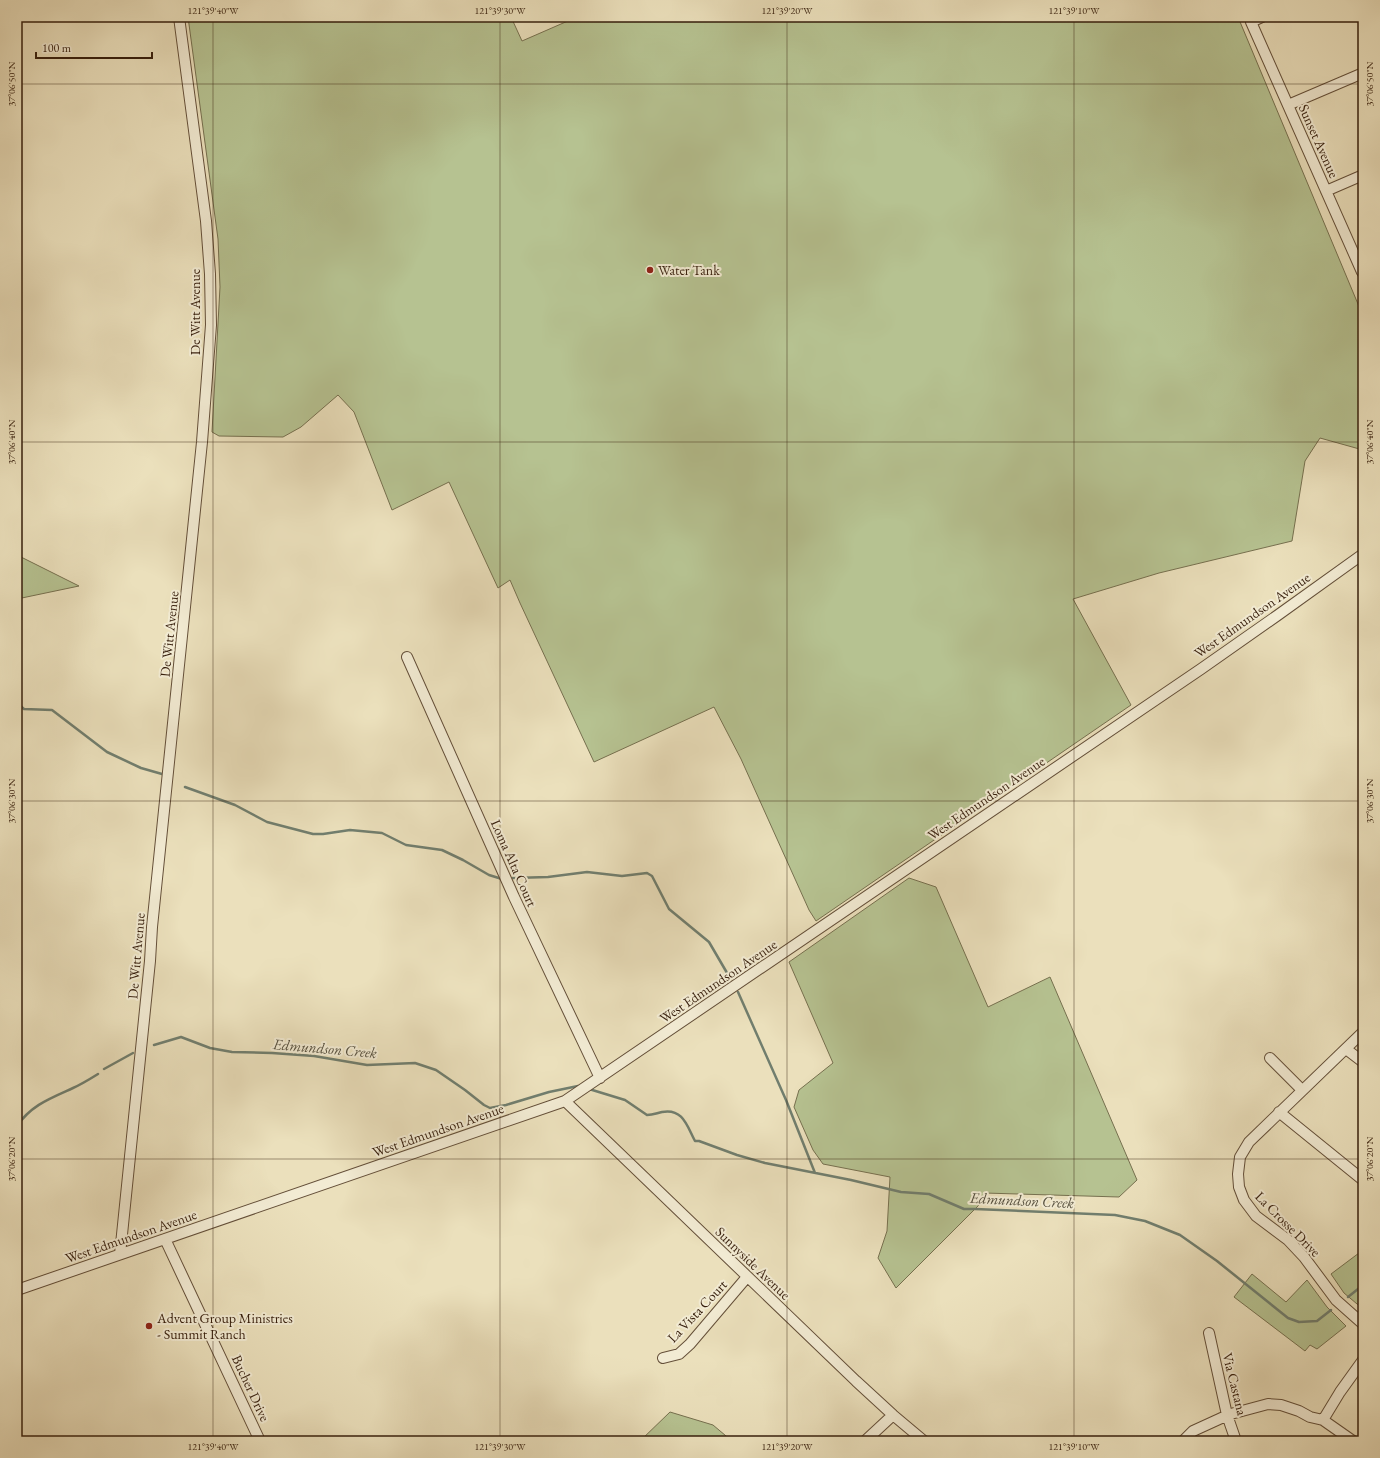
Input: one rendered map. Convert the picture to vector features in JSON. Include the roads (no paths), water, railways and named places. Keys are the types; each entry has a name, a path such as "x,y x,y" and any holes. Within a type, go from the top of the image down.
{"street":[{"name":"De Witt Avenue","path":"120,1254 202,442 211,326 210,274 206,222 179,17"},
{"name":"Sunset Avenue","path":"1262,17 1251,22 1362,271"},
{"path":"1288,105 1363,73"},
{"path":"1326,191 1363,175"},
{"name":"West Edmundson Avenue","path":"17,1290 565,1101 1188,678 1363,554"},
{"name":"Loma Alta Court","path":"407,657 514,897 600,1078"},
{"name":"La Crosse Drive","path":"1363,1032 1249,1142 1240,1157 1238,1174 1239,1187 1244,1200 1256,1216 1288,1240 1304,1257 1336,1300 1363,1324"},
{"path":"1346,1048 1363,1062"},
{"path":"1270,1058 1302,1090"},
{"name":"Sunnyside Avenue","path":"565,1101 747,1277 893,1415 924,1441"},
{"path":"1279,1112 1363,1180"},
{"name":"Bucher Drive","path":"165,1239 260,1441"},
{"name":"La Vista Court","path":"663,1358 679,1354 690,1344 747,1277"},
{"name":"Via Castana","path":"1208,1333 1228,1415 1236,1441"},
{"path":"1323,1420 1340,1392 1363,1360"},
{"path":"1183,1441 1193,1431 1228,1415 1268,1404 1281,1405 1299,1411 1310,1417 1323,1420 1353,1441"},
{"path":"866,1441 893,1415"}],"waterway":[{"path":"17,703 24,709 52,710 107,752 141,768 162,774"},
{"path":"185,787 235,805 267,822 313,834 350,830 382,833 406,845 442,850 489,875 502,879"},
{"path":"513,878 548,877 587,872 622,876 647,873 652,876 669,909 709,942 730,978"},
{"path":"738,992 786,1100 815,1173"},
{"name":"Edmundson Creek","path":"154,1045 181,1037 210,1048 232,1052 314,1056 367,1065 415,1063 436,1070 490,1108 506,1105 549,1092 578,1086"},
{"name":"Edmundson Creek","path":"104,1069 133,1053"},
{"name":"Edmundson Creek","path":"17,1126 35,1107 80,1085 98,1074"},
{"name":"Edmundson Creek","path":"589,1089 625,1100 647,1115 669,1111 680,1115 687,1124 695,1141 765,1163 851,1180 901,1192 929,1194 964,1209 1115,1215 1145,1221 1180,1235 1217,1261 1288,1318 1299,1322 1317,1321 1331,1310"},
{"name":"Edmundson Creek","path":"1348,1297 1363,1285"}],"place":[{"name":"Water Tank","path":"650,270"},
{"name":"Advent Group Ministries - Summit Ranch","path":"149,1326"}]}
